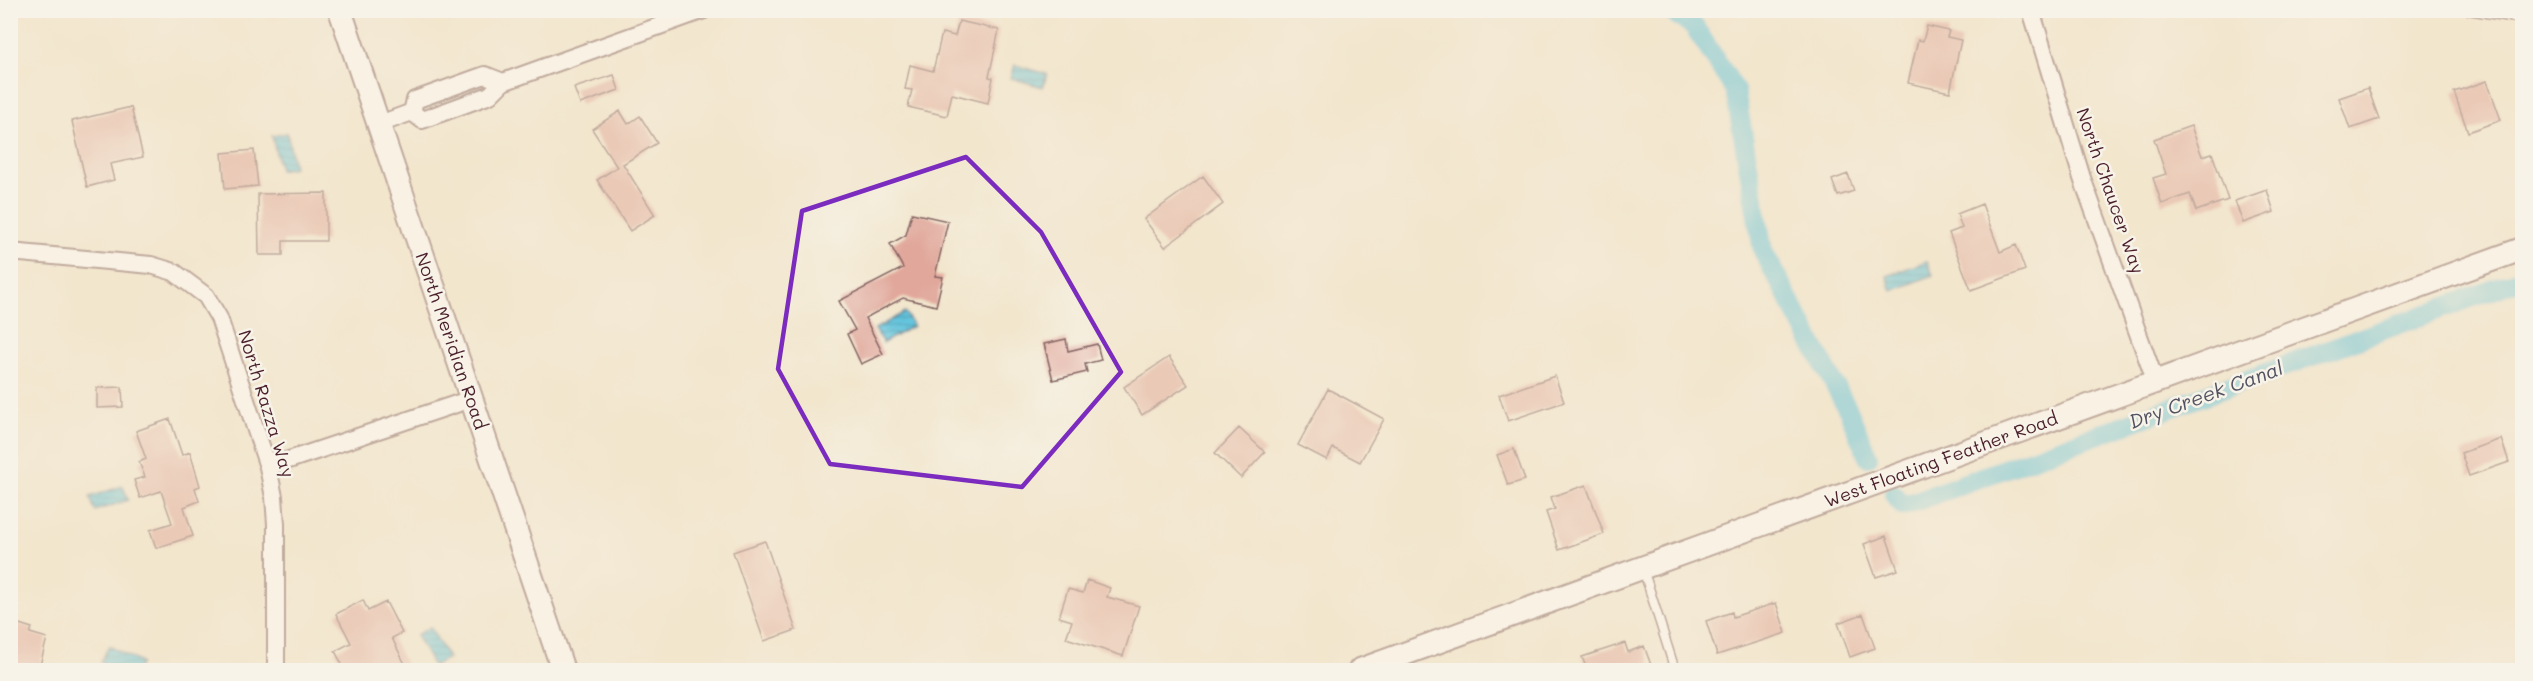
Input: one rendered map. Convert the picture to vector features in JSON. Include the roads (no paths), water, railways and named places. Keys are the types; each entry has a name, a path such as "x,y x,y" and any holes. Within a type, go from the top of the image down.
{"main road":[{"name":"North Meridian Road","path":"340,10 563,670"},
{"name":"West Floating Feather Road","path":"1360,670 2523,249"}],"street":[{"path":"377,124 411,112 415,100 485,75 503,82 704,10"},
{"name":"North Chaucer Way","path":"2031,10 2082,178 2156,383"},
{"name":"North Razza Way","path":"10,252 151,265 174,272 206,296 219,318 268,467 276,524 276,670"},
{"path":"268,467 471,399"}],"lane":[{"path":"2468,10 2523,19"},
{"path":"1642,568 1676,670"}],"water":[{"path":"1015,65 1047,74 1043,87 1011,78"},
{"path":"287,133 294,167 280,170 272,136"},
{"path":"1927,261 1933,275 1892,291 1887,276"},
{"path":"905,312 913,326 883,343 875,329"},
{"path":"123,486 128,500 95,511 90,497"},
{"path":"430,627 448,658 433,666 416,635"},
{"path":"109,646 141,663 137,670 117,670 101,662"}],"waterway":[{"name":"Dry Creek Canal","path":"1669,10 1694,26 1735,90 1763,251 1848,410 1868,457"},
{"name":"Dry Creek Canal","path":"1894,494 1903,506 2522,279"}]}
